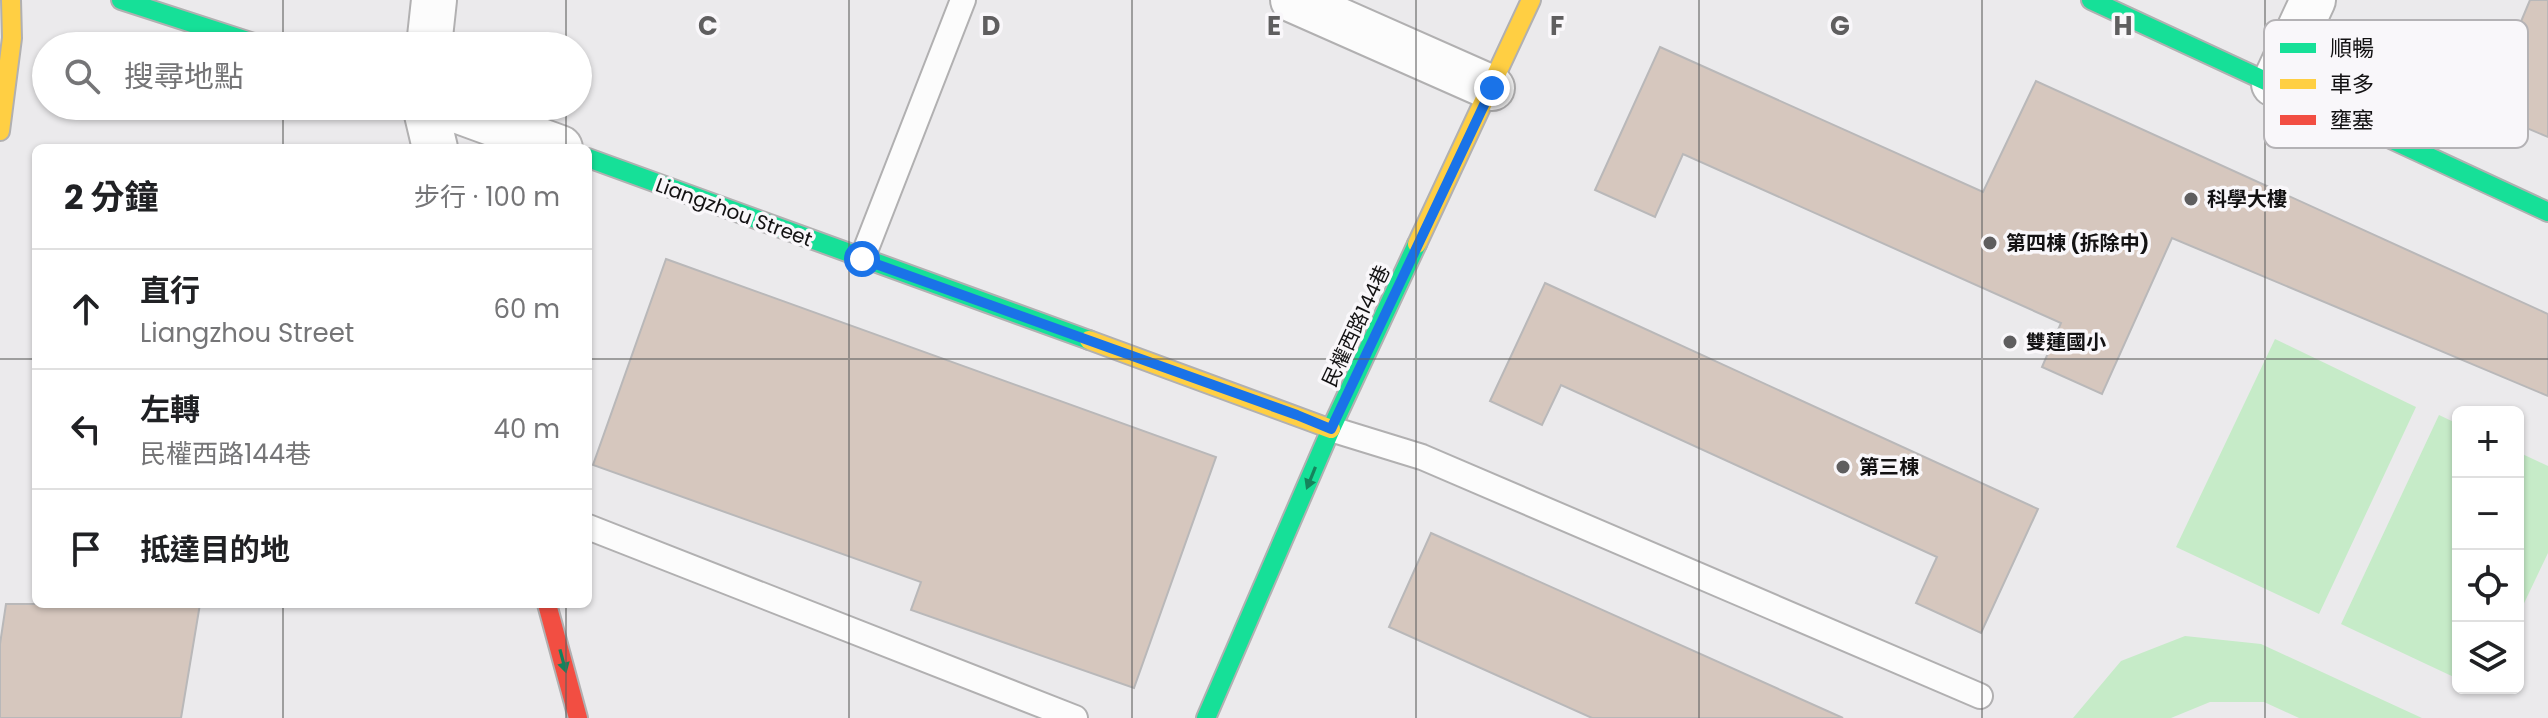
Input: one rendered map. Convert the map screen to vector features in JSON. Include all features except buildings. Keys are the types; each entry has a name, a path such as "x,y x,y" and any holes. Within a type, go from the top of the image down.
{"street":[{"path":"0,131 12,38 11,0"},
{"path":"121,0 220,32"},
{"path":"431,32 434,0"},
{"path":"1293,0 1492,88"},
{"name":"民權西路144巷","path":"1206,718 1331,429 1531,0"},
{"path":"2091,0 2264,79"},
{"path":"2304,20 2313,0"},
{"path":"428,120 434,144"},
{"path":"483,120 549,144"},
{"path":"2411,148 2548,212"},
{"name":"Liangzhou Street","path":"592,159 1331,429"},
{"path":"548,608 578,718"}],"lane":[{"path":"862,259 963,0"},
{"path":"1331,429 1422,457 1980,696"},
{"path":"592,529 1075,718"}],"green space":[{"path":"2275,339 2416,407 2319,614 2176,547"},
{"path":"2439,415 2452,421 2452,676 2341,624"},
{"path":"2524,455 2548,466 2548,553 2524,603"},
{"path":"2185,636 2261,644 2422,718 2299,718 2264,702 2210,702 2171,718 2073,718 2121,661"}],"traffic: fast":[{"path":"121,0 220,32"},
{"path":"2091,0 2264,80"},
{"path":"2410,148 2548,212"},
{"path":"592,159 1089,340"},
{"path":"1206,718 1331,429 1417,244"}],"traffic: slow":[{"path":"0,131 12,38 11,0"},
{"path":"1417,244 1531,0"},
{"path":"1089,340 1331,429"}],"traffic: jam":[{"path":"548,608 578,718"}],"place":[{"name":"科學大樓","path":"2191,199"},
{"name":"第四棟 (拆除中)","path":"1990,243"},
{"name":"雙蓮國小","path":"2010,342"},
{"name":"第三棟","path":"1843,467"}],"route":[{"path":"862,259 1331,429 1492,88"}]}
